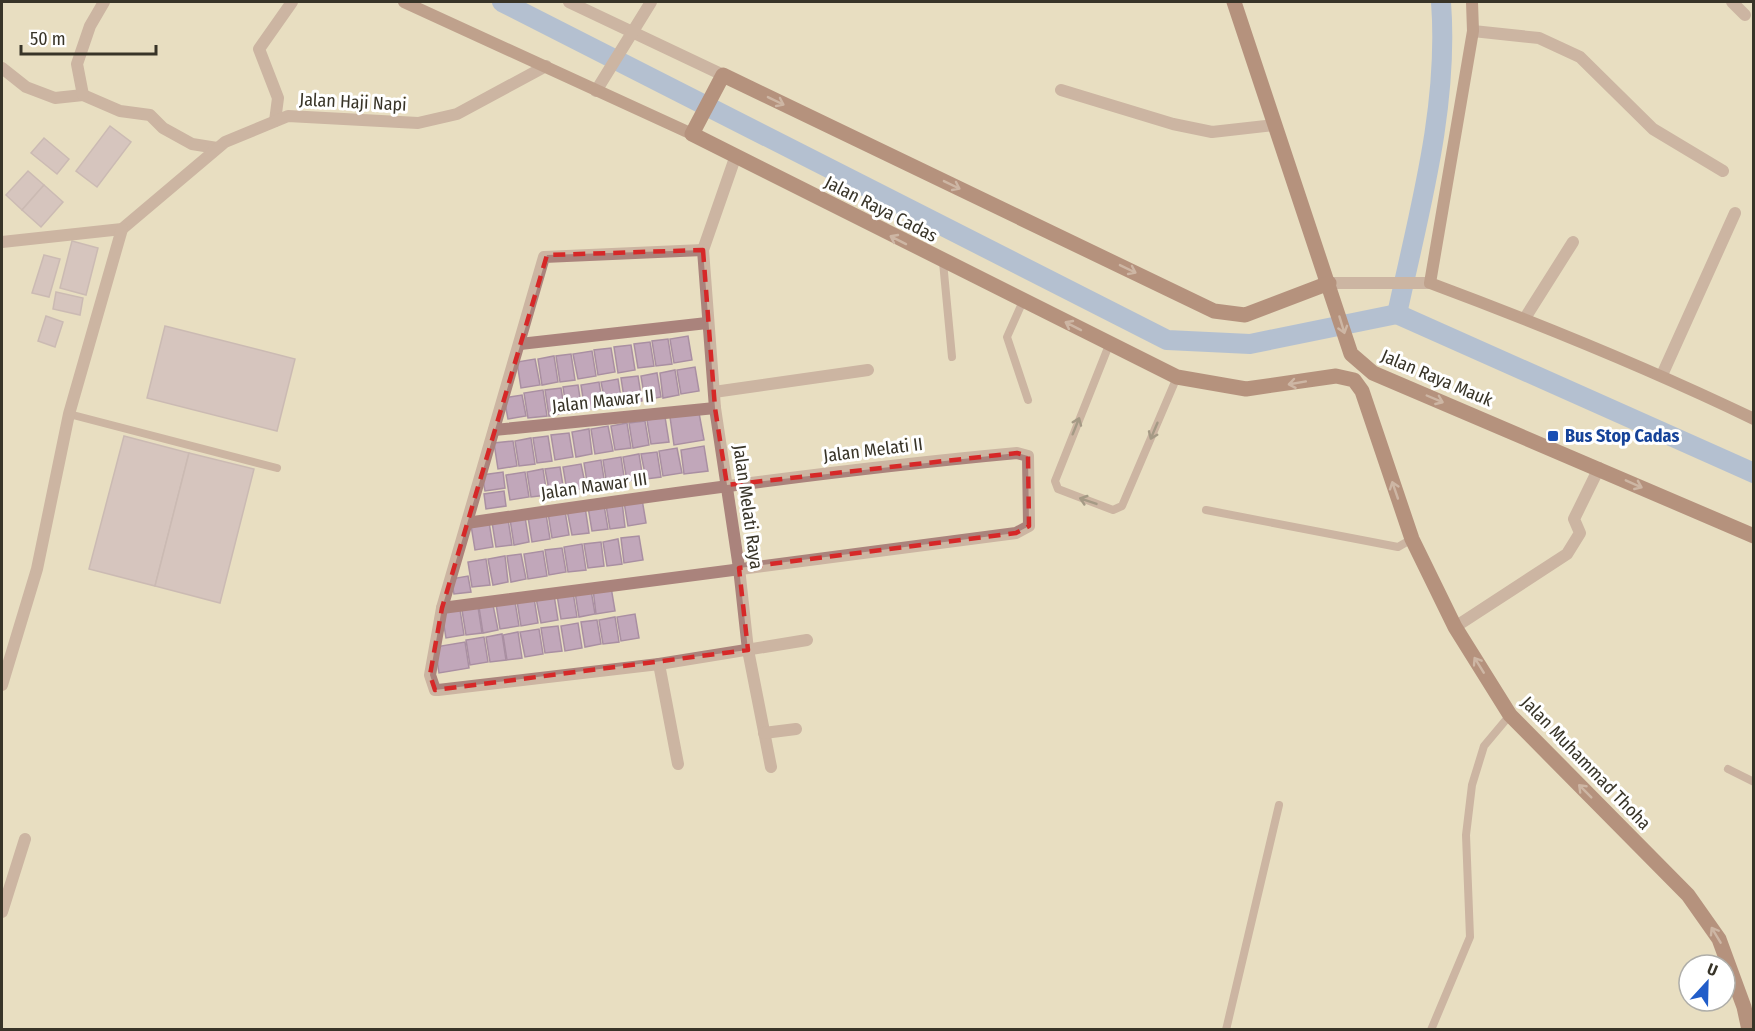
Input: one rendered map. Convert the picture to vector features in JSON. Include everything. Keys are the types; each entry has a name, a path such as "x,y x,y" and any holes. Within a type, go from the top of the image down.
{"main road":[{"name":"Jalan Raya Mauk","path":"1234,2 1351,354 1373,373 1754,536"},
{"path":"696,128 721,81 1214,311 1245,315 1331,290"},
{"name":"Jalan Raya Cadas","path":"696,128 735,158 1177,377 1246,389 1336,376 1354,380"},
{"name":"Jalan Muhammad Thoha","path":"1354,380 1362,392 1412,539 1455,627 1510,715 1688,895 1719,939 1744,1007 1749,1029"}],"street":[{"path":"83,94 78,64 90,26 104,2"},
{"path":"275,121 278,98 259,49 292,2"},
{"name":"Jalan Raya Cadas","path":"404,2 596,91 696,128"},
{"path":"569,2 630,36 721,81"},
{"path":"596,91 651,2"},
{"path":"1430,283 1473,31 1472,2"},
{"path":"1732,2 1745,15"},
{"path":"1473,31 1539,38 1580,57 1653,129 1723,171"},
{"name":"Jalan Haji Napi","path":"122,229 225,142 288,116 418,123 457,114 546,66"},
{"path":"2,68 26,87 55,98 83,94 120,111 150,115 163,128 192,144 217,148"},
{"path":"1061,90 1173,124 1212,132 1274,125"},
{"path":"735,158 702,250 547,255 442,608 430,675 435,690 659,664 807,640"},
{"path":"1662,375 1735,213"},
{"path":"2,242 122,229 69,414 37,569 2,685"},
{"path":"1525,318 1573,242"},
{"name":"Jalan Melati Raya","path":"702,250 715,408 740,568 748,650 771,767"},
{"path":"1331,290 1344,282 1430,283 1525,318 1662,375 1754,419"},
{"path":"520,344 707,323"},
{"path":"714,392 868,370"},
{"name":"Jalan Mawar II","path":"494,430 715,408"},
{"name":"Jalan Melati II","path":"727,485 928,461 1024,454 1028,456 1029,526 1016,533 740,568"},
{"path":"1455,627 1567,554 1580,533 1574,519 1599,468"},
{"name":"Jalan Mawar III","path":"467,523 727,485"},
{"path":"442,608 740,568"},
{"path":"659,664 678,764"},
{"path":"764,733 796,729"},
{"path":"2,912 25,839"}],"lane":[{"path":"943,262 952,357"},
{"path":"1023,301 1007,337 1028,400"},
{"path":"1109,345 1055,481 1058,489 1113,510 1122,506 1177,377"},
{"path":"69,414 277,468"},
{"path":"1206,510 1398,547 1412,539"},
{"path":"1431,1029 1470,937 1466,854 1472,785 1484,746 1510,715"},
{"path":"1728,769 1754,782"},
{"path":"1226,1029 1279,805"}],"highlighted area":[{"path":"703,250 715,408 727,485 1017,453 1028,456 1029,526 1016,533 739,568 748,650 435,690 430,675 442,608 547,255"}],"building":[{"path":"110,126 131,142 97,187 76,171"},
{"path":"44,138 69,159 57,174 31,153"},
{"path":"28,171 44,185 22,210 6,195"},
{"path":"44,185 63,202 41,227 22,210"},
{"path":"72,241 98,248 86,295 60,288"},
{"path":"44,255 60,259 49,297 32,293"},
{"path":"56,292 83,298 80,315 53,309"},
{"path":"46,316 63,322 55,347 38,341"},
{"path":"165,326 295,359 277,431 147,398"},
{"path":"688,336 692,360 674,363 670,339"},
{"path":"668,339 672,364 656,366 652,341"},
{"path":"650,342 654,366 638,368 634,344"},
{"path":"631,345 635,370 618,373 614,347"},
{"path":"611,348 615,372 598,375 594,350"},
{"path":"592,351 596,376 578,379 573,354"},
{"path":"571,354 575,380 560,382 556,356"},
{"path":"554,356 558,382 542,385 538,359"},
{"path":"535,359 540,385 521,388 517,362"},
{"path":"695,367 699,391 681,394 677,370"},
{"path":"675,370 679,395 663,398 660,373"},
{"path":"657,373 661,397 645,400 641,376"},
{"path":"638,376 642,401 625,404 621,378"},
{"path":"618,379 622,404 606,406 601,382"},
{"path":"599,382 603,407 585,410 581,385"},
{"path":"578,385 582,411 567,413 563,387"},
{"path":"561,388 565,413 549,416 545,390"},
{"path":"543,390 547,416 528,418 524,393"},
{"path":"522,395 526,416 508,419 504,398"},
{"path":"699,413 704,440 674,445 670,417"},
{"path":"665,417 669,442 651,444 647,420"},
{"path":"645,421 649,445 633,448 629,423"},
{"path":"627,423 631,448 615,450 611,426"},
{"path":"608,426 613,451 595,454 591,429"},
{"path":"589,429 592,454 576,457 572,432"},
{"path":"569,433 573,457 555,460 551,435"},
{"path":"124,436 189,453 155,586 89,569"},
{"path":"548,436 552,461 537,463 533,438"},
{"path":"531,438 535,464 519,466 515,441"},
{"path":"513,441 517,466 498,469 494,443"},
{"path":"704,446 708,471 684,474 681,450"},
{"path":"677,448 682,473 663,476 659,451"},
{"path":"657,452 661,477 646,479 641,454"},
{"path":"189,453 254,469 220,603 155,586"},
{"path":"639,454 643,479 627,481 623,457"},
{"path":"621,457 625,483 607,485 603,460"},
{"path":"601,460 605,485 588,488 584,463"},
{"path":"581,464 586,488 567,491 563,467"},
{"path":"560,467 564,492 550,495 545,469"},
{"path":"543,469 547,495 531,497 527,472"},
{"path":"503,472 505,488 485,491 482,475"},
{"path":"525,472 529,497 510,500 506,475"},
{"path":"504,491 506,506 486,509 484,494"},
{"path":"642,499 646,523 628,526 624,502"},
{"path":"622,502 625,527 610,529 606,505"},
{"path":"604,505 608,529 592,531 588,507"},
{"path":"585,507 589,533 572,535 567,510"},
{"path":"565,511 569,535 552,538 548,513"},
{"path":"546,514 550,539 532,542 528,517"},
{"path":"525,517 529,542 514,545 510,519"},
{"path":"508,519 512,545 496,547 492,522"},
{"path":"489,522 493,547 475,550 471,525"},
{"path":"639,536 643,560 624,563 621,538"},
{"path":"618,539 622,564 607,566 603,542"},
{"path":"601,542 604,566 588,568 584,544"},
{"path":"582,544 586,570 568,572 564,547"},
{"path":"562,548 566,572 549,575 545,550"},
{"path":"543,551 547,576 528,579 524,554"},
{"path":"521,554 526,579 511,582 507,556"},
{"path":"505,556 508,582 493,585 488,559"},
{"path":"486,559 490,585 472,587 468,562"},
{"path":"468,576 471,592 454,594 451,579"},
{"path":"611,587 615,611 596,614 593,589"},
{"path":"591,590 595,614 579,617 575,592"},
{"path":"573,592 577,617 561,619 557,595"},
{"path":"554,595 558,620 541,623 536,598"},
{"path":"534,598 538,623 521,626 517,601"},
{"path":"515,602 519,626 500,629 496,604"},
{"path":"493,605 498,630 483,633 479,607"},
{"path":"478,607 482,633 466,635 462,610"},
{"path":"460,610 464,635 446,638 442,613"},
{"path":"635,614 639,638 621,641 617,617"},
{"path":"615,617 619,642 603,644 599,620"},
{"path":"597,620 601,644 585,647 581,622"},
{"path":"578,623 582,648 565,651 561,626"},
{"path":"558,626 562,651 545,653 541,628"},
{"path":"539,629 543,654 525,657 520,632"},
{"path":"518,632 522,658 507,660 503,635"},
{"path":"502,634 506,660 490,662 486,637"},
{"path":"484,637 488,662 470,665 466,640"},
{"path":"465,642 469,668 439,673 435,647"}],"waterway":[{"path":"502,2 1167,340 1250,344 1397,314"},
{"path":"1397,314 1423,198 1436,120 1441,81 1441,2"},
{"path":"1397,314 1754,473"}],"place":[{"name":"Bus Stop Cadas","path":"1553,436"}]}
